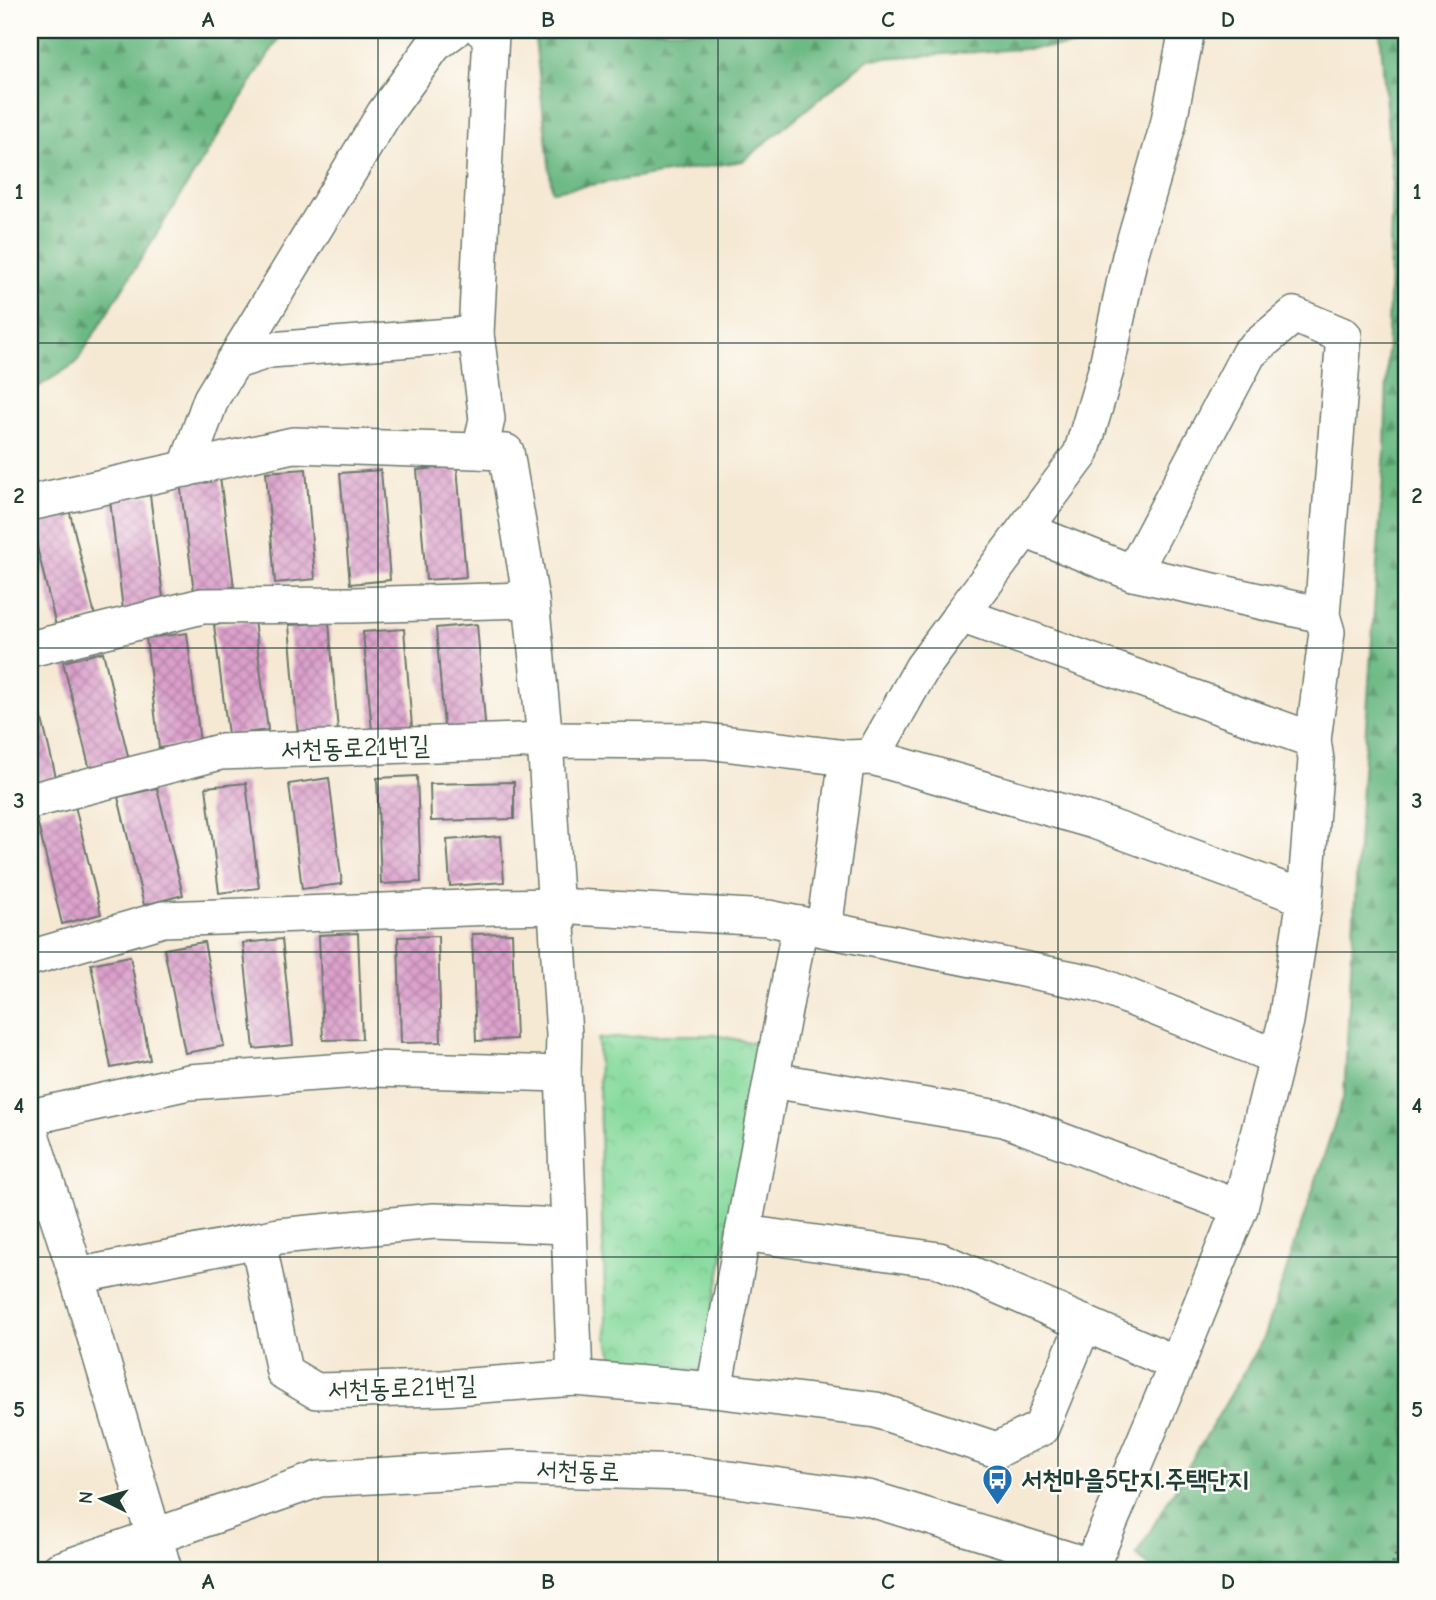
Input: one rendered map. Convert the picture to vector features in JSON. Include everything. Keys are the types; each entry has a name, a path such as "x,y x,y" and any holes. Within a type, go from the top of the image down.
{"street":[{"path":"186,468 211,399 384,114 434,45 454,30"},
{"path":"480,451 487,419 476,334 491,33 482,30"},
{"path":"714,1391 772,1080 860,757 922,668 1081,454 1106,370 1130,256 1168,125 1187,30"},
{"path":"1095,1568 1240,1208 1286,1021 1305,898 1316,760 1313,740 1326,632 1322,615 1344,336 1294,314 1249,353 1133,573"},
{"path":"233,362 270,350 476,334"},
{"path":"30,503 293,445 506,452 531,600 545,740 565,1035 563,1074 575,1378"},
{"path":"1025,530 1133,573 1322,615"},
{"path":"30,649 202,606 531,600"},
{"path":"961,615 1313,740"},
{"name":"서천동로21번길","path":"30,802 220,752 545,740 706,741 860,757 1094,821 1305,898"},
{"path":"30,958 163,919 557,906 768,918 1097,984 1277,1057"},
{"path":"30,1117 189,1082 373,1069 563,1074"},
{"path":"772,1080 1004,1119 1240,1208"},
{"path":"30,1131 77,1276 164,1570"},
{"path":"77,1276 279,1236 434,1221 568,1226"},
{"path":"743,1233 939,1260 1177,1364"},
{"name":"서천동로21번길","path":"258,1240 284,1372 316,1391 443,1388 575,1378 876,1410 998,1450 1041,1428 1084,1323"},
{"name":"서천동로","path":"59,1570 319,1479 513,1468 687,1473 868,1498 1095,1568"}],"path":[{"path":"1391,1570 1406,1526"}],"green space":[{"path":"30,30 284,30 76,363 30,392"},
{"path":"534,30 1148,30 1146,41 868,59 743,161 552,191"},
{"path":"1380,30 1406,30 1406,1570 1153,1570 1136,1555 1264,1338 1344,1095 1385,448 1392,180"},
{"path":"715,1035 764,1045 701,1371 614,1358 607,1337 598,1039"}],"building":[{"path":"457,466 466,577 426,580 417,470"},
{"path":"306,469 315,579 275,583 266,472"},
{"path":"381,470 390,580 350,584 340,473"},
{"path":"220,477 234,587 194,592 180,482"},
{"path":"150,495 164,605 123,610 110,500"},
{"path":"69,509 95,616 56,626 30,518"},
{"path":"254,620 268,730 228,735 214,625"},
{"path":"329,622 338,732 298,736 289,625"},
{"path":"477,624 486,734 445,738 436,628"},
{"path":"404,629 413,739 373,742 363,632"},
{"path":"187,633 200,743 159,748 146,638"},
{"path":"103,652 129,760 90,770 63,662"},
{"path":"30,670 56,777 30,783"},
{"path":"417,776 421,882 381,884 377,778"},
{"path":"329,778 342,884 302,889 289,784"},
{"path":"514,782 514,819 431,821 430,784"},
{"path":"246,783 259,888 219,893 206,787"},
{"path":"157,788 183,895 144,905 118,797"},
{"path":"75,806 101,914 62,924 36,816"},
{"path":"501,836 504,882 450,886 447,840"},
{"path":"358,933 362,1039 323,1040 319,935"},
{"path":"512,933 516,1039 476,1041 472,934"},
{"path":"438,936 441,1042 401,1043 398,937"},
{"path":"282,939 293,1045 254,1049 243,943"},
{"path":"204,942 224,1046 185,1053 164,949"},
{"path":"130,956 150,1060 111,1068 91,964"}],"place":[{"name":"서천마을5단지.주택단지","path":"998,1506"}]}
